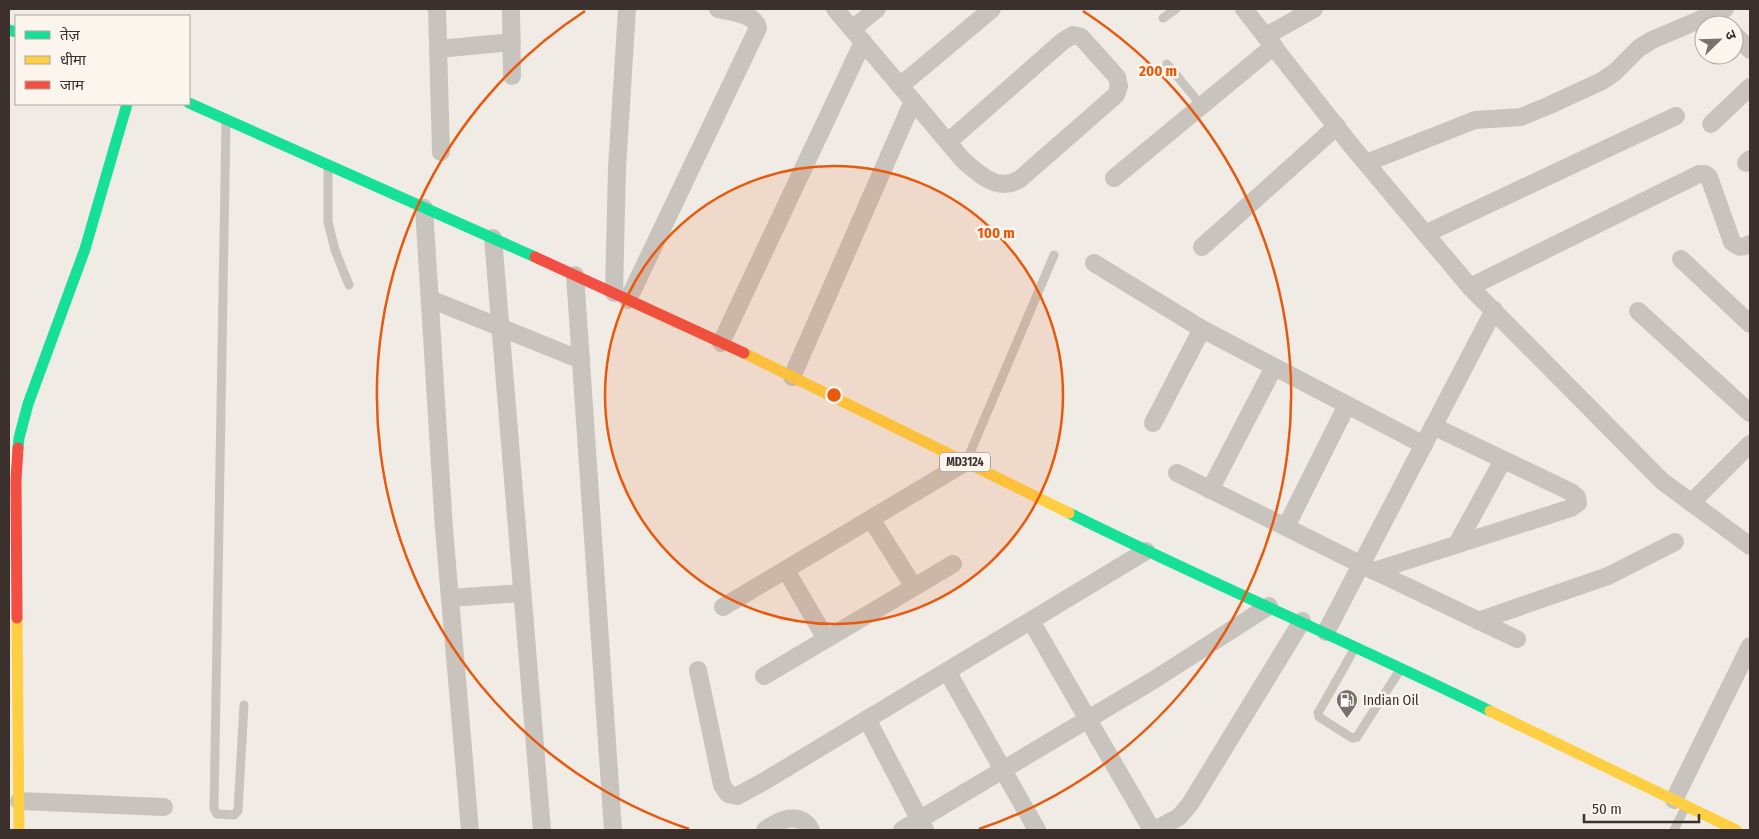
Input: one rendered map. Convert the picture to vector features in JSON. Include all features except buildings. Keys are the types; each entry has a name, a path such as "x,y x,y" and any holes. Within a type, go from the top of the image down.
{"main road":[{"name":"MD3124","path":"190,103 621,296 792,377 1146,551 1402,667 1736,830"},
{"path":"19,830 15,794 12,530 19,438 28,404 85,249 127,105"}],"street":[{"path":"437,9 441,152"},
{"path":"511,9 512,76"},
{"path":"621,296 617,168 628,9"},
{"path":"621,296 758,28 757,22 752,18 718,9"},
{"path":"835,9 963,160 980,175 997,183 1011,185 1116,95 1119,86 1117,77 1081,37 1073,35 1063,41 948,142"},
{"path":"721,343 857,35 877,9"},
{"path":"900,86 992,9"},
{"path":"1244,9 1366,163 1470,287 1630,451 1662,481 1750,546"},
{"path":"1114,178 1201,105 1270,41 1314,9"},
{"path":"1366,163 1475,120 1521,117 1550,105 1602,81 1615,72 1639,48 1652,40 1694,25"},
{"path":"438,49 512,42"},
{"path":"1712,124 1750,87"},
{"path":"792,377 913,101"},
{"path":"1425,234 1676,116"},
{"path":"1202,247 1337,126"},
{"path":"1470,287 1699,174 1705,174 1709,177 1732,242 1737,247 1744,248 1750,244"},
{"path":"424,208 450,598 470,830"},
{"path":"493,238 542,830"},
{"path":"1681,259 1750,324"},
{"path":"1094,263 1202,329 1424,445"},
{"path":"575,275 613,830"},
{"path":"430,298 581,360"},
{"path":"1326,632 1368,568 1424,445 1494,310"},
{"path":"1638,311 1750,413"},
{"path":"1153,423 1202,329"},
{"path":"1210,490 1274,367"},
{"path":"1286,527 1347,405"},
{"path":"1368,568 1457,544 1572,508 1578,504 1577,497 1571,492 1434,426"},
{"path":"1691,503 1750,444"},
{"path":"1457,544 1503,460"},
{"path":"723,607 966,462"},
{"path":"1176,473 1368,568 1518,639"},
{"path":"872,519 914,587"},
{"path":"1478,620 1608,576 1675,542"},
{"path":"698,670 722,786 728,794 737,796 1146,551"},
{"path":"764,676 953,564"},
{"path":"786,570 826,639"},
{"path":"450,598 522,594"},
{"path":"902,830 922,825 1004,770 1152,681 1269,606"},
{"path":"1031,621 1153,830 1179,817 1190,804 1302,621"},
{"path":"1680,803 1750,646"},
{"path":"947,671 1037,830"},
{"path":"867,719 922,825"},
{"path":"15,794 164,807"},
{"path":"764,830 782,820 797,818 807,824 811,830"}],"lane":[{"path":"1163,18 1176,9"},
{"path":"1167,64 1201,105"},
{"path":"226,120 214,800 216,814 234,815 238,811 244,705"},
{"path":"328,165 328,222 335,250 349,285"},
{"path":"966,462 1054,255"},
{"path":"1356,646 1318,713 1319,717 1352,738 1357,737 1402,667"},
{"path":"1674,830 1680,803"}],"traffic: fast":[{"path":"9,30 15,32"},
{"path":"190,103 535,257"},
{"path":"18,448 28,404 85,249 127,105"},
{"path":"1069,513 1490,711"}],"traffic: slow":[{"path":"744,353 1069,513"},
{"path":"17,618 19,830"},
{"path":"1490,711 1736,830"}],"traffic: jam":[{"path":"535,257 744,353"},
{"path":"17,618 16,480 18,448"}],"place":[{"name":"Indian Oil","path":"1347,719"}]}
